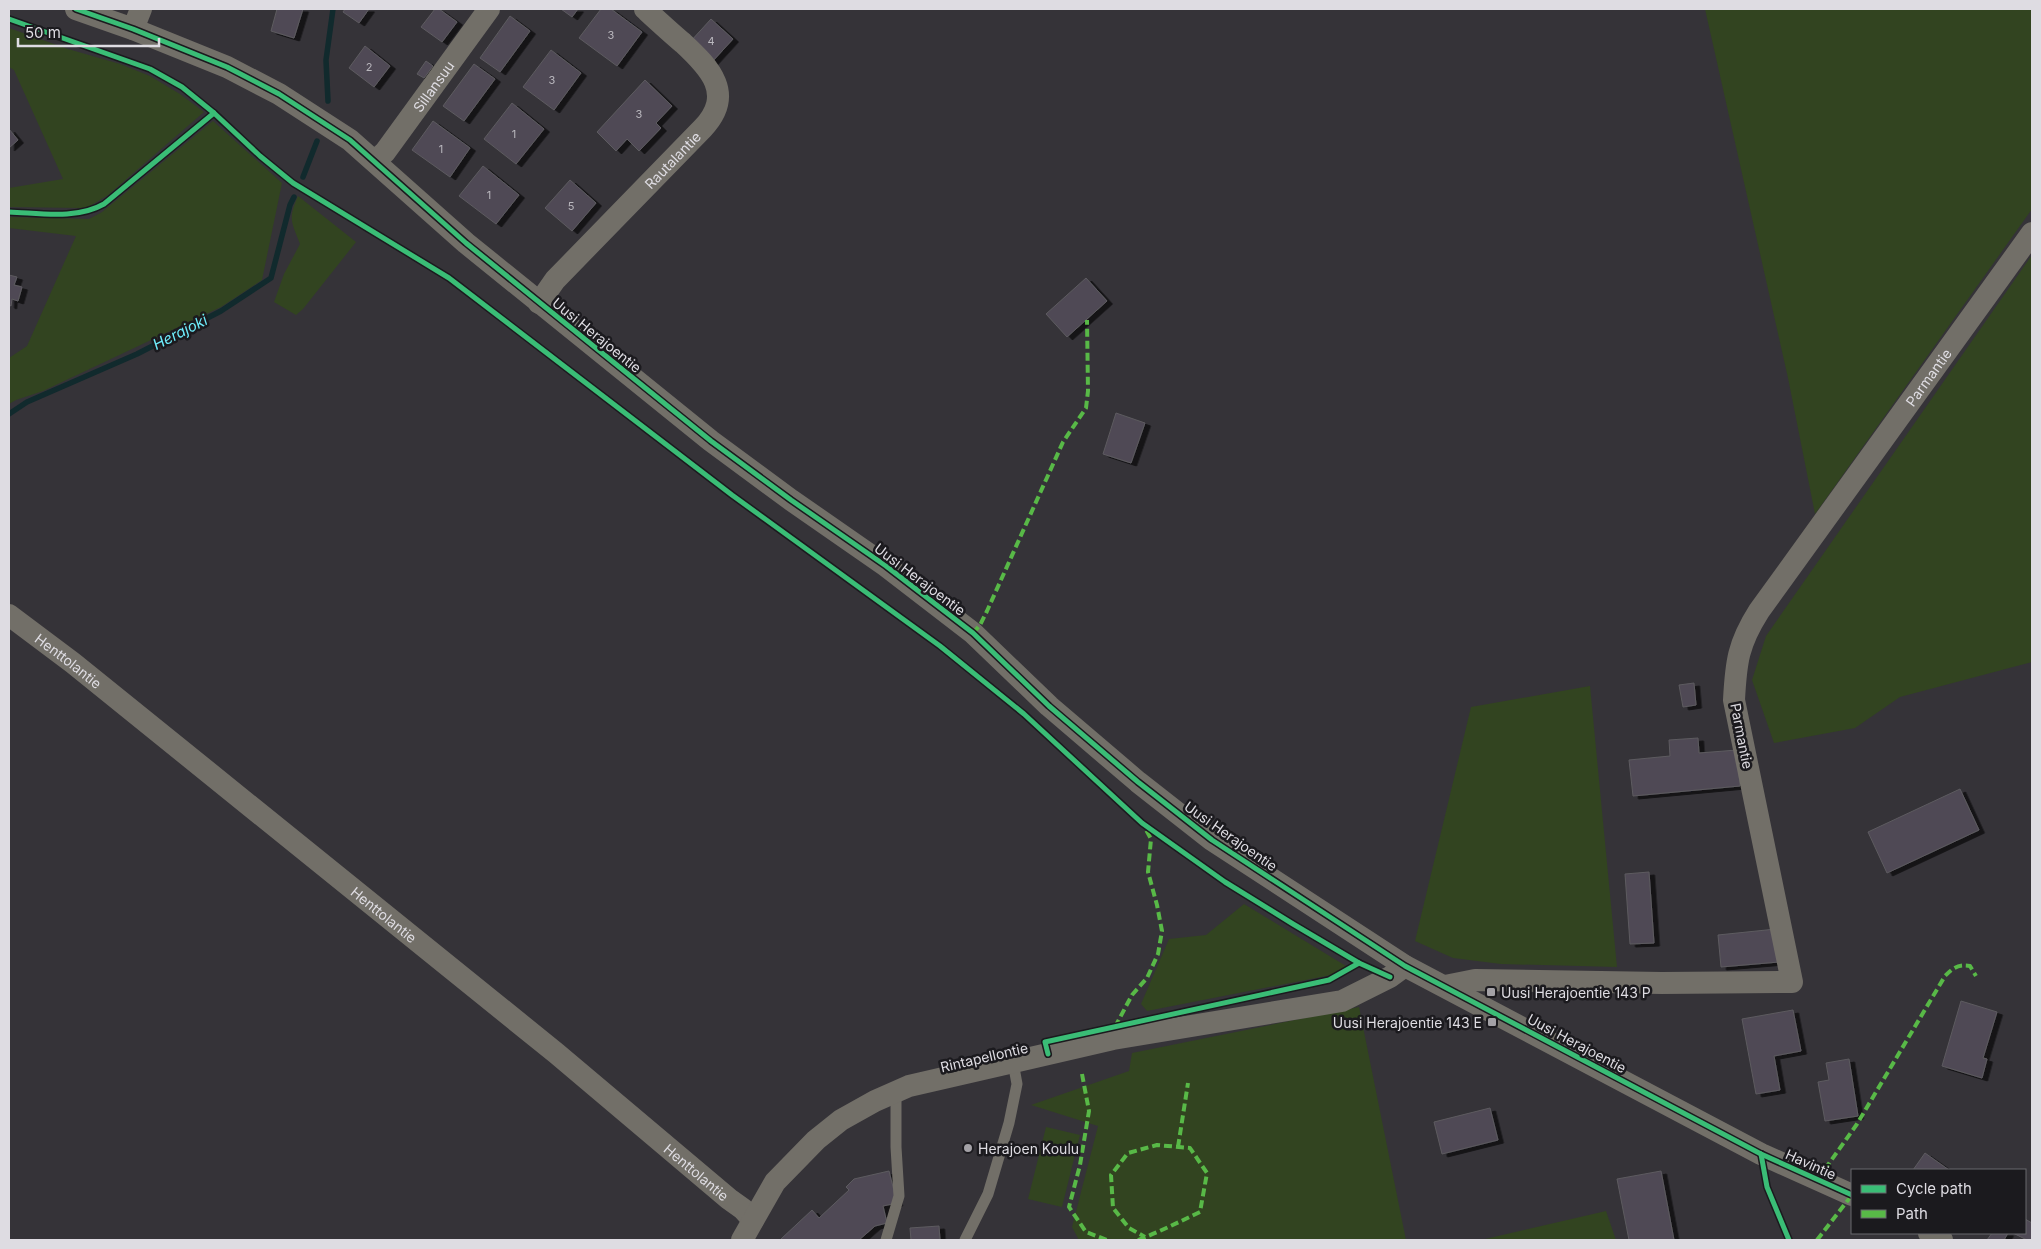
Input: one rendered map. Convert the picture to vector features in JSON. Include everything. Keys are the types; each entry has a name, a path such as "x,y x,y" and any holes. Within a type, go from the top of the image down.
{"street":[{"name":"Uusi Herajoentie","path":"76,9 137,19 279,94 350,140 466,243 711,441 791,500 886,566 973,633 1057,712 1138,782 1212,840 1405,966 1761,1154"},
{"name":"Sillansuu","path":"375,161 385,152 489,9"},
{"name":"Rautalantie","path":"539,303 555,280 703,128 715,111 719,96 710,70 645,9"},
{"name":"Parmantie","path":"1446,986 1475,980 1662,983 1792,982 1734,700 1736,661 1746,632 1759,611 2032,233"},
{"name":"Henttolantie","path":"9,615 73,663 535,1036 743,1209 747,1233"},
{"name":"Rintapellontie","path":"747,1233 775,1182 816,1140 841,1120 896,1091 909,1086 1113,1039 1342,1001 1390,977 1405,966"},
{"name":"Havintie","path":"1761,1154 1851,1195"},
{"path":"1931,1234 1942,1240"}],"lane":[{"path":"965,1240 988,1194 1009,1123 1017,1084 1013,1062"},
{"path":"886,1240 899,1196 896,1147 896,1091"}],"green space":[{"path":"1705,9 2032,9 2032,209 1815,514 1788,378"},
{"path":"9,28 68,49 120,64 150,76 180,94 204,112 108,195 90,206 81,208 9,207 9,188 63,179 14,70 9,67"},
{"path":"213,121 282,183 262,280 221,307 43,391 9,404 9,358 27,346 76,236 9,228 9,217 89,219 102,212"},
{"path":"298,196 356,242 303,309 296,315 274,302 284,274 300,244 292,220"},
{"path":"2032,255 2032,662 1900,697 1855,728 1774,743 1752,680 1766,636"},
{"path":"1590,686 1617,967 1501,964 1453,958 1415,941 1471,707"},
{"path":"1244,904 1346,966 1331,975 1147,1011 1141,1004 1169,939 1206,935"},
{"path":"1359,1007 1406,1240 1079,1240 1072,1227 1098,1126 1031,1105 1129,1071 1132,1053"},
{"path":"1046,1127 1080,1135 1062,1207 1028,1199"},
{"path":"1606,1211 1616,1240 1481,1240"}],"building":[{"path":"277,9 303,9 294,38 271,31"},
{"path":"345,9 369,9 359,23 343,12"},
{"path":"435,9 439,9 457,22 442,42 421,27"},
{"path":"561,9 578,9 572,17"},
{"path":"601,9 611,9 642,32 617,66 579,38"},
{"path":"510,16 530,31 500,72 480,58"},
{"path":"711,19 733,39 712,62 690,42"},
{"path":"365,46 390,66 374,87 349,68"},
{"path":"551,50 581,73 554,110 523,87"},
{"path":"426,61 433,66 424,78 417,74"},
{"path":"474,64 495,79 464,121 443,106"},
{"path":"645,80 672,106 656,123 661,128 639,151 627,139 616,151 597,132"},
{"path":"512,103 544,129 516,164 484,139"},
{"path":"433,121 470,148 450,177 412,150"},
{"path":"9,129 18,140 9,148"},
{"path":"483,166 519,195 496,224 459,196"},
{"path":"570,180 596,203 572,231 545,208"},
{"path":"9,275 17,277 14,285 22,287 18,301 12,299 11,306 9,305"},
{"path":"1086,278 1107,301 1067,337 1046,314"},
{"path":"1116,413 1145,423 1131,463 1103,454"},
{"path":"1694,683 1696,705 1683,707 1679,685"},
{"path":"1698,738 1699,753 1737,750 1740,786 1633,796 1629,760 1670,756 1669,740"},
{"path":"1960,789 1979,830 1887,873 1868,832"},
{"path":"1649,872 1654,943 1630,944 1625,874"},
{"path":"1776,929 1779,962 1721,967 1718,935"},
{"path":"1961,1001 1997,1012 1983,1058 1987,1059 1982,1078 1942,1066"},
{"path":"1793,1010 1801,1051 1774,1056 1780,1090 1756,1094 1742,1019"},
{"path":"1849,1059 1858,1116 1825,1121 1818,1082 1829,1080 1826,1063"},
{"path":"1490,1108 1498,1140 1442,1154 1434,1122"},
{"path":"1925,1153 1948,1169 1914,1169"},
{"path":"889,1171 897,1203 883,1206 887,1223 875,1226 859,1240 781,1239 812,1210 819,1218 849,1190 846,1187 854,1179"},
{"path":"1661,1171 1674,1240 1629,1240 1617,1179"},
{"path":"2026,1220 2032,1223 2032,1240 2027,1240 2015,1234 2026,1234"},
{"path":"939,1226 940,1240 911,1240 910,1228"},
{"path":"1991,1234 2007,1234 2004,1240 1987,1240"}],"waterway":[{"name":"Herajoki","path":"328,101 326,60 333,9"},
{"name":"Herajoki","path":"303,177 317,141"},
{"name":"Herajoki","path":"9,414 27,402 137,354 221,311 271,278 290,205 294,197"}],"marked path":[{"path":"973,633 980,625 987,611 1063,442 1086,408 1088,391 1087,320"},
{"path":"1115,1027 1132,995 1147,978 1158,954 1162,931 1148,872 1151,839 1145,828"},
{"path":"1818,1179 1857,1124 1945,976 1956,967 1962,966 1970,966 1976,976"},
{"path":"1082,1074 1089,1111 1080,1165 1069,1207 1086,1232 1107,1240"},
{"path":"1178,1147 1188,1083"},
{"path":"1138,1240 1161,1230 1200,1212 1207,1173 1190,1148 1157,1145 1128,1153 1111,1175 1113,1208 1129,1228 1145,1237"},
{"path":"1817,1240 1851,1196"}],"cycle path":[{"path":"76,9 133,29 227,67 279,94 350,140 466,243 711,441 791,500 886,566 973,633 1049,706 1138,782 1212,840 1405,966 1761,1154 1851,1195"},
{"path":"9,19 150,69 182,87 293,183 449,278 732,495 940,646 1024,714 1142,823 1225,882 1359,963 1390,977"},
{"path":"9,212 70,214 93,209 104,204 214,113"},
{"path":"1048,1054 1045,1042 1329,980 1359,963"},
{"path":"1761,1154 1767,1187 1789,1240"}],"place":[{"name":"Uusi Herajoentie 143 P","path":"1491,992"},
{"name":"Uusi Herajoentie 143 E","path":"1492,1022"},
{"name":"Herajoen Koulu","path":"968,1148"}]}
